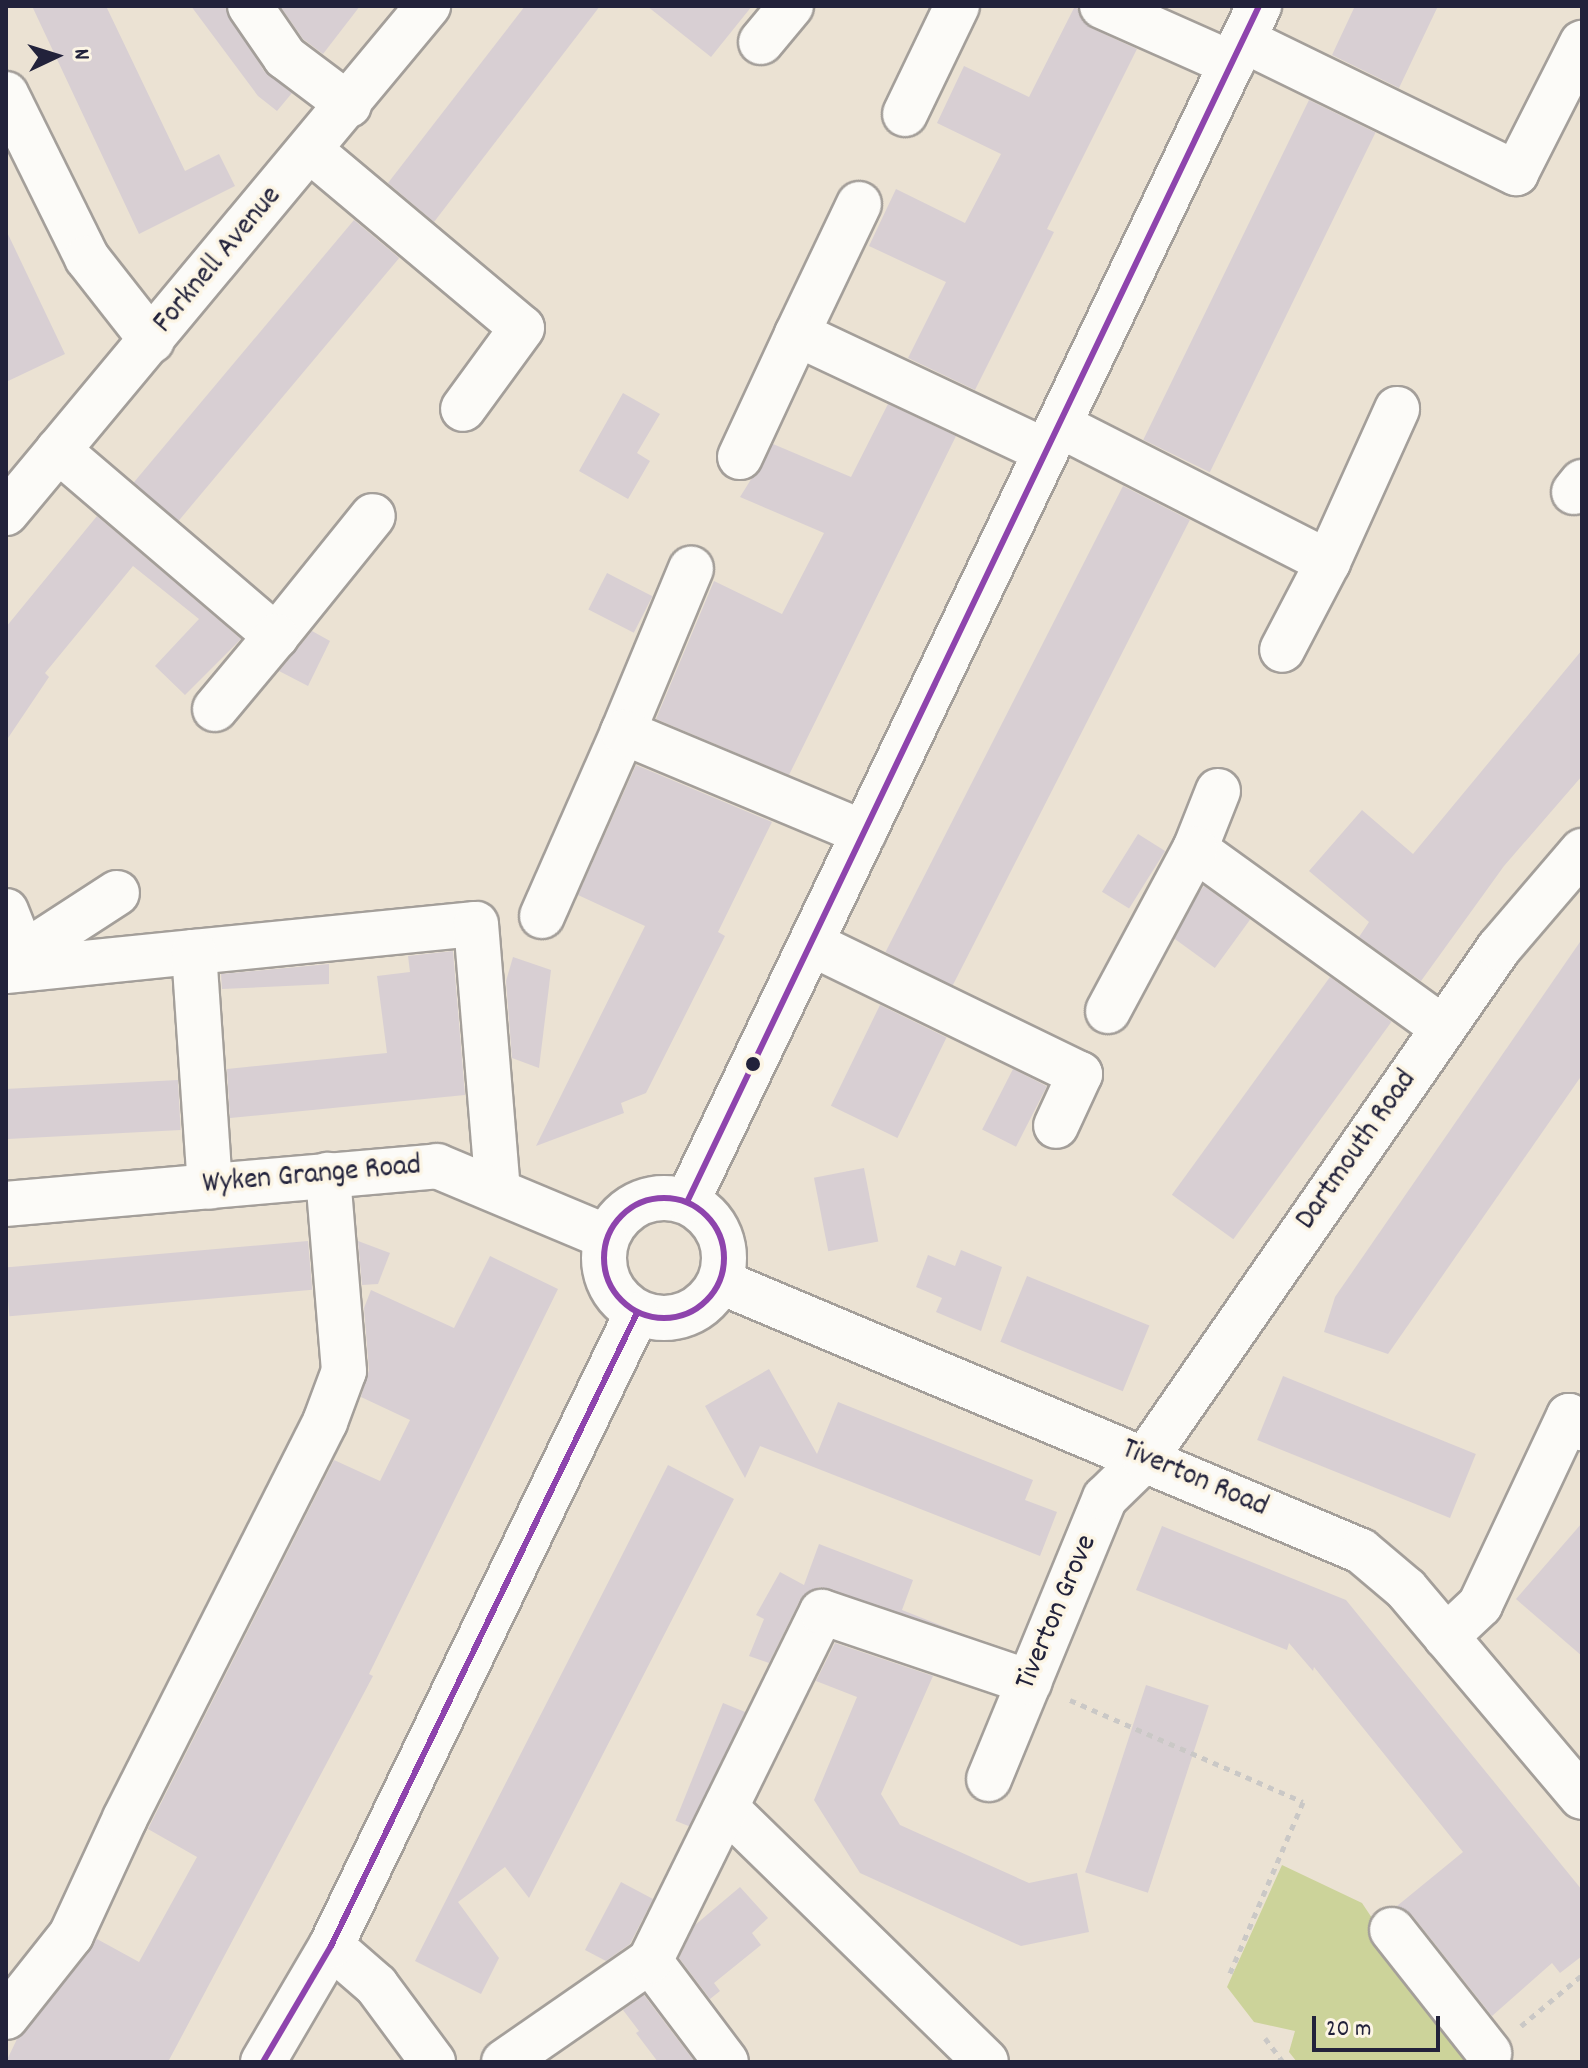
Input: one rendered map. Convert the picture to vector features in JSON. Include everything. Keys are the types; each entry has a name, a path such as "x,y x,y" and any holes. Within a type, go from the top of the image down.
{"street":[{"path":"250,6 285,57 349,105"},
{"name":"Forknell Avenue","path":"6,513 311,151 428,6"},
{"path":"761,42 791,6"},
{"path":"905,114 957,6"},
{"path":"1102,6 1245,36 1516,173 1582,43"},
{"path":"688,1200 1245,36"},
{"path":"6,94 87,258 152,341"},
{"path":"311,151 522,328 463,409"},
{"path":"740,457 859,204"},
{"path":"797,334 1053,438 1328,562"},
{"path":"1282,650 1328,562 1397,409"},
{"path":"58,450 276,636"},
{"path":"215,709 373,516"},
{"path":"542,916 691,569"},
{"path":"623,732 864,833"},
{"path":"1108,1011 1195,849 1218,791"},
{"path":"1195,849 1443,1028"},
{"name":"Dartmouth Road","path":"1145,1459 1499,948 1582,851"},
{"path":"12,963 117,893"},
{"path":"6,911 12,963"},
{"path":"12,963 194,952 476,924 498,1189"},
{"path":"812,944 1080,1074 1056,1126"},
{"path":"194,952 210,1186"},
{"name":"Wyken Grange Road","path":"6,1204 437,1166 604,1236"},
{"path":"6,2017 71,1935 125,1818 325,1422 344,1371 328,1175"},
{"path":"662,1199 688,1200 706,1212 717,1228 725,1260 721,1282 690,1310 636,1315 610,1283 604,1236 619,1216 638,1206 662,1199"},
{"name":"Tiverton Road","path":"721,1282 1361,1551 1406,1589 1582,1797"},
{"path":"263,2062 331,1946 636,1315"},
{"path":"1446,1637 1480,1605 1569,1416 1582,1428"},
{"name":"Tiverton Grove","path":"989,1779 1105,1498 1145,1459"},
{"path":"504,2062 650,1961 822,1612 1029,1682"},
{"path":"726,1808 986,2062"},
{"path":"1392,1930 1489,2053"},
{"path":"331,1946 376,1985 433,2062"},
{"path":"650,1961 726,2062"}],"path":[{"path":"1029,1682 1303,1802 1228,1978"},
{"path":"1489,2053 1582,1975"},
{"path":"1265,2038 1283,2062"}],"green space":[{"path":"1282,1865 1362,1903 1468,2062 1297,2062 1289,2052 1295,2031 1254,2022 1227,1987"}],"building":[{"path":"32,6 106,6 185,171 219,154 235,186 139,234"},
{"path":"191,6 225,6 264,71 292,93 277,111 258,96"},
{"path":"280,6 360,6 323,54 303,39"},
{"path":"525,6 600,6 434,222 388,183"},
{"path":"647,6 752,6 711,57"},
{"path":"1075,6 1091,28 1137,49 1047,229 1054,232 975,390 908,358 946,282 869,246 896,189 965,223 1001,154 937,123 964,66 1029,97"},
{"path":"1355,6 1438,6 1399,88 1332,55"},
{"path":"1309,100 1376,132 1210,472 1143,440"},
{"path":"354,220 399,258 179,521 134,483"},
{"path":"6,230 65,354 6,382"},
{"path":"623,393 660,414 637,453 650,461 628,499 579,471"},
{"path":"888,404 956,436 789,775 656,719 714,581 782,614 824,533 740,497 773,444 851,477"},
{"path":"1123,486 1190,520 952,986 886,952"},
{"path":"97,516 241,639 185,695 155,666 199,619 133,566 45,673 49,677 6,741 6,627"},
{"path":"607,573 652,596 634,633 588,610"},
{"path":"312,631 330,641 308,686 279,671"},
{"path":"1582,650 1582,776 1504,866 1421,981 1359,937 1369,922 1309,871 1362,810 1413,854"},
{"path":"636,765 772,822 718,932 725,936 646,1093 621,1103 624,1113 536,1146 645,926 578,895"},
{"path":"1138,834 1165,851 1129,909 1102,892"},
{"path":"1204,886 1250,920 1215,968 1169,935"},
{"path":"1582,939 1582,1075 1388,1354 1324,1332 1335,1297"},
{"path":"453,951 465,1095 230,1118 227,1069 387,1053 377,976 410,972 408,956"},
{"path":"513,957 551,970 539,1068 512,1058 506,981"},
{"path":"329,964 329,984 222,989 221,974"},
{"path":"1330,977 1391,1022 1233,1239 1172,1195"},
{"path":"880,1005 947,1037 897,1138 831,1106"},
{"path":"1013,1069 1047,1086 1016,1147 982,1130"},
{"path":"178,1080 181,1130 8,1139 6,1089"},
{"path":"864,1168 878,1242 828,1251 814,1178"},
{"path":"308,1241 312,1290 9,1316 6,1267"},
{"path":"358,1241 390,1253 378,1284 362,1285"},
{"path":"961,1250 1002,1267 981,1331 936,1312 942,1298 916,1287 928,1255 955,1266"},
{"path":"490,1256 558,1289 369,1674 373,1676 168,2062 6,2062 17,2039 97,1939 139,1962 197,1857 148,1829 334,1460 380,1481 410,1420 361,1397 369,1370 364,1308 371,1290 454,1328"},
{"path":"1027,1276 1149,1325 1123,1391 1000,1342"},
{"path":"769,1369 817,1454 838,1402 1033,1480 1025,1500 1057,1512 1040,1556 760,1446 745,1478 705,1406"},
{"path":"1283,1376 1476,1454 1450,1518 1257,1440"},
{"path":"668,1465 734,1499 529,1898 505,1867 458,1902 499,1958 481,1994 415,1961"},
{"path":"1582,1523 1582,1656 1516,1599"},
{"path":"1162,1526 1346,1600 1582,1890 1582,1956 1560,1973 1552,1963 1492,2016 1412,1915 1397,1906 1463,1852 1314,1667 1313,1671 1289,1643 1287,1650 1136,1590"},
{"path":"819,1544 913,1580 902,1610 955,1631 819,1587 800,1600 769,1663 749,1656 764,1619 756,1615 780,1572 804,1585"},
{"path":"835,1643 933,1676 881,1794 900,1825 1029,1883 1077,1873 1089,1932 1021,1946 860,1873 814,1800 857,1697 816,1681"},
{"path":"1146,1685 1209,1705 1148,1893 1085,1872"},
{"path":"723,1703 745,1712 698,1830 675,1821"},
{"path":"621,1882 653,1899 630,1944 606,1961 585,1950"},
{"path":"740,1887 768,1918 752,1933 761,1945 714,1983 720,1991 710,1999 679,1958 695,1925"},
{"path":"644,1995 695,2062 658,2062 623,2010"}],"transit line":[{"path":"688,1200 1259,6"},
{"path":"664,1198 687,1203 706,1216 719,1235 724,1258 719,1281 706,1300 687,1313 664,1318 641,1313 622,1300 609,1281 604,1258 609,1235 622,1216 641,1203 664,1198"},
{"path":"263,2062 331,1946 636,1315"}]}
